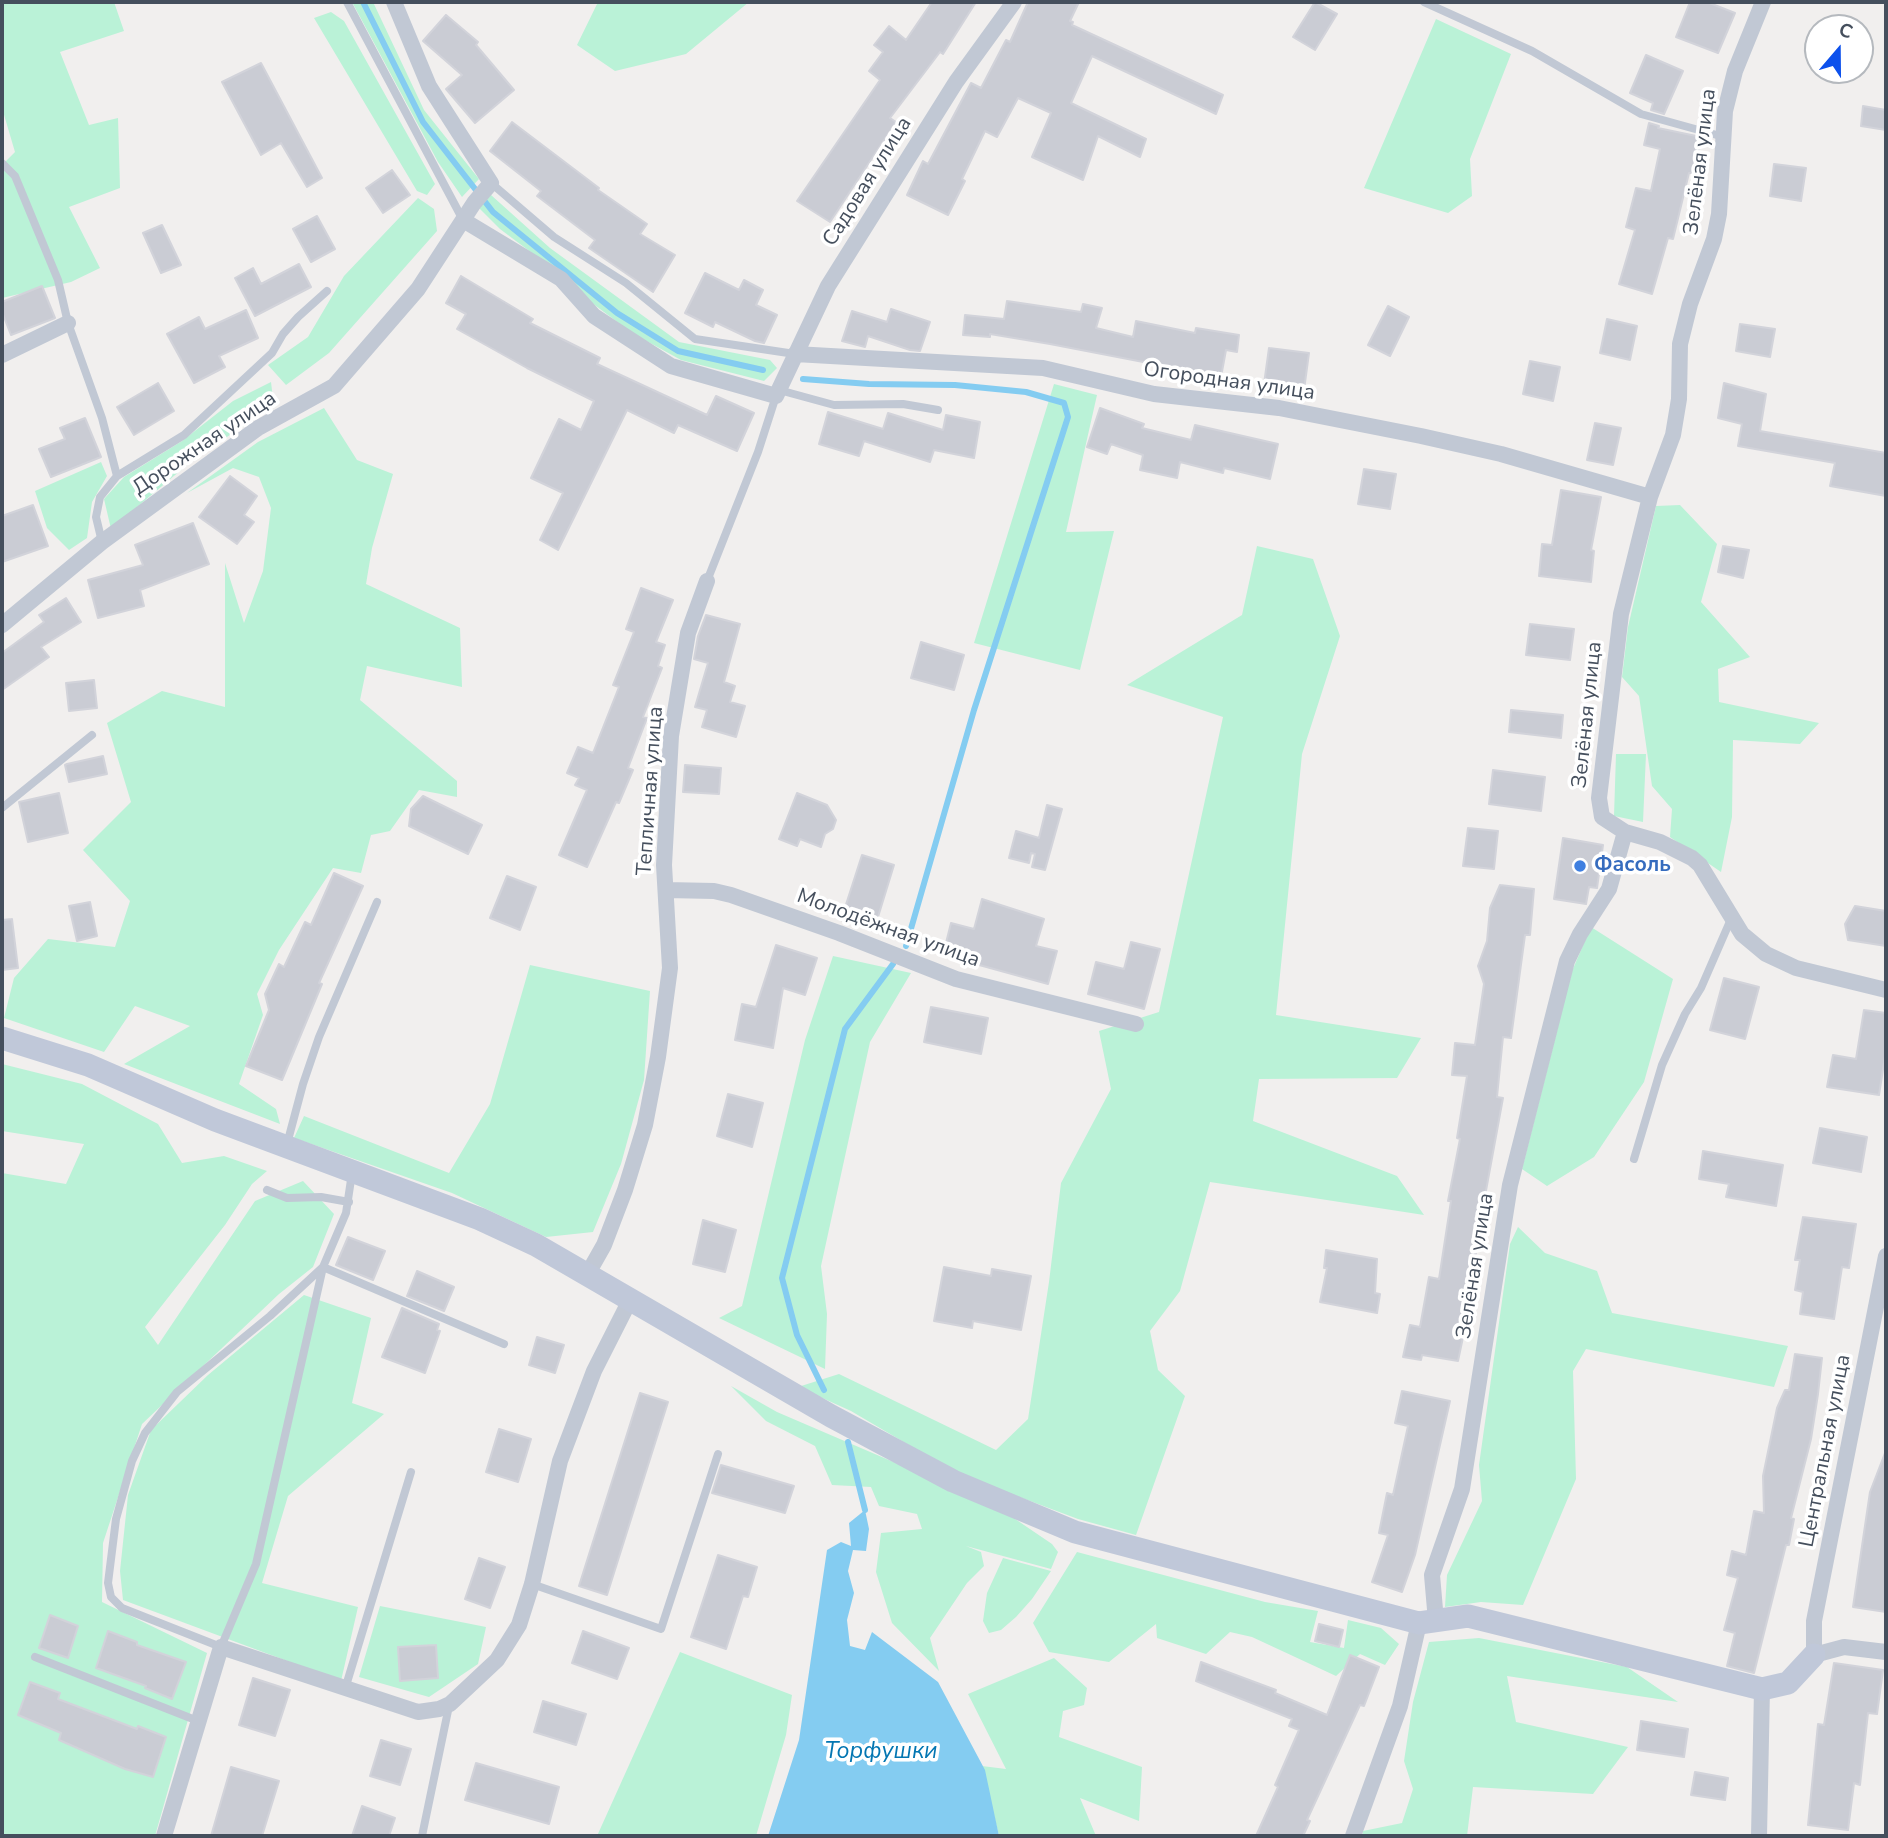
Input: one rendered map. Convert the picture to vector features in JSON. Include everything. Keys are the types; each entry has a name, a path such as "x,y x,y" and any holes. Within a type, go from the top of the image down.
{"street":[{"path":"394,2 429,86 483,192"},
{"name":"Садовая улица","path":"778,393 828,286 887,188 956,82 1014,2"},
{"name":"Зелёная улица","path":"1353,1836 1427,1622 1432,1575 1462,1489 1510,1185 1567,961 1580,934 1609,889 1625,832 1602,817 1599,798 1621,614 1650,497 1673,435 1679,399 1680,344 1690,304 1714,239 1719,214 1726,111 1735,71 1763,2"},
{"name":"Дорожная улица","path":"2,625 102,542 258,428 334,386 418,289 483,192"},
{"path":"463,220 561,279 594,316 671,366 778,393"},
{"path":"2,355 68,323"},
{"name":"Огородная улица","path":"794,354 1043,368 1154,394 1279,408 1422,436 1502,454 1650,497"},
{"name":"Тепличная улица","path":"587,1275 604,1245 625,1190 645,1125 658,1057 670,968 664,865 671,736 688,633 706,581"},
{"path":"1625,832 1660,842 1692,858 1700,865 1742,934 1766,954 1796,968 1886,990"},
{"name":"Молодёжная улица","path":"666,890 714,891 731,895 839,933 956,979 1136,1024"},
{"path":"2,1038 88,1065 215,1120 480,1219 536,1245 831,1416 954,1481 1075,1532 1427,1622 1468,1616 1762,1689 1788,1684 1814,1655 1844,1647 1886,1652"},
{"name":"Центральная улица","path":"1814,1655 1814,1621 1886,1256"},
{"path":"164,1836 221,1647 418,1712 439,1709 450,1704 497,1660 519,1625 532,1584 561,1461 594,1371 630,1300"},
{"path":"1759,1836 1762,1689"}],"lane":[{"path":"346,2 463,220"},
{"path":"1424,2 1532,51 1641,114 1724,137"},
{"path":"2,163 15,176 58,280 68,323 102,418 117,476"},
{"path":"483,192 626,283 695,339 794,354"},
{"path":"102,542 96,517 100,497 117,476 184,435 272,353 283,334 298,317 327,291"},
{"path":"778,393 834,405 903,404 938,410"},
{"name":"Тепличная улица","path":"706,581 758,452 778,393"},
{"path":"2,808 92,735"},
{"path":"286,1147 319,1037 377,902"},
{"path":"1634,1158 1662,1065 1685,1014 1701,988 1731,918"},
{"path":"323,1267 270,1316 177,1392 145,1433 132,1461 116,1519 108,1583 111,1597 122,1608 221,1647 256,1564 323,1267 349,1202 352,1171"},
{"path":"267,1190 287,1198 321,1197 349,1202"},
{"path":"323,1267 504,1344"},
{"path":"532,1584 661,1629 718,1454"},
{"path":"345,1689 411,1472"},
{"path":"35,1657 198,1721"},
{"path":"422,1836 450,1704"}],"green space":[{"path":"2,2 114,2 124,31 60,52 89,125 118,118 120,188 69,207 100,268 71,282 2,298 2,165 15,152 2,108"},
{"path":"352,2 373,2 424,110 479,179 462,197 438,162"},
{"path":"598,2 749,2 686,54 615,71 577,45"},
{"path":"331,12 344,21 435,184 427,195 417,191 314,18"},
{"path":"1436,19 1511,54 1470,159 1472,196 1448,213 1364,188"},
{"path":"491,195 550,248 679,342 770,360 777,368 764,381 681,360 632,333 500,229 479,208"},
{"path":"418,198 434,209 437,231 329,353 286,385 268,365 308,337 344,276"},
{"path":"271,382 274,407 200,454 111,529 104,499 124,477 182,441 233,401"},
{"path":"1054,384 1097,395 1066,532 1114,531 1080,670 974,643"},
{"path":"324,408 357,460 393,474 372,548 366,584 460,628 462,687 367,666 360,700 457,781 457,797 419,790 390,831 371,835 361,873 333,868 279,950 257,994 263,1015 239,1084 276,1109 280,1124 124,1064 190,1026 135,1006 104,1052 4,1018 14,978 48,939 115,947 130,901 83,850 131,802 107,723 162,691 225,707 225,563 244,623 263,571 271,508 259,477 233,468 187,493 258,442"},
{"path":"101,462 107,476 92,502 87,538 69,550 47,528 35,491"},
{"path":"1680,505 1717,544 1701,602 1750,657 1718,669 1719,702 1819,723 1800,744 1733,740 1732,817 1721,872 1670,837 1672,809 1652,786 1639,696 1622,677 1628,627 1656,506"},
{"path":"1257,546 1313,559 1340,636 1302,754 1276,1015 1421,1038 1397,1078 1259,1079 1253,1121 1397,1176 1424,1215 1210,1182 1180,1291 1150,1331 1158,1370 1185,1396 1136,1535 1078,1519 958,1474 851,1411 798,1387 839,1374 996,1450 1028,1419 1061,1183 1111,1089 1099,1031 1159,1012 1223,717 1127,685 1242,615"},
{"path":"1616,754 1646,754 1643,822 1614,816"},
{"path":"1591,927 1673,979 1644,1082 1594,1157 1547,1186 1522,1169 1572,971"},
{"path":"833,956 911,973 870,1042 821,1266 827,1314 825,1369 719,1318 742,1306 805,1040"},
{"path":"530,965 650,991 644,1080 621,1164 593,1232 546,1237 452,1193 294,1138 304,1116 449,1173 490,1104"},
{"path":"2,1064 82,1084 158,1124 182,1163 224,1156 267,1171 252,1184 225,1225 145,1327 158,1345 255,1201 303,1181 334,1214 313,1267 279,1294 142,1424 103,1543 102,1602 207,1653 155,1836 2,1836 2,1173 66,1184 84,1144 2,1131"},
{"path":"1518,1227 1545,1253 1597,1271 1612,1313 1788,1346 1774,1387 1586,1349 1573,1371 1576,1479 1523,1605 1481,1602 1445,1607 1447,1575 1482,1501 1479,1465 1510,1244"},
{"path":"304,1295 371,1318 352,1403 384,1414 288,1496 262,1583 358,1607 341,1681 123,1600 120,1571 128,1495 151,1430 208,1375"},
{"path":"731,1386 777,1412 996,1506 1052,1544 1058,1552 1051,1569 966,1546 981,1552 984,1566 967,1583 930,1638 939,1671 892,1623 876,1572 881,1533 922,1529 917,1514 879,1506 871,1487 832,1485 815,1446 766,1421"},
{"path":"1077,1552 1265,1602 1318,1611 1310,1642 1344,1648 1348,1620 1381,1628 1399,1644 1385,1665 1360,1654 1336,1676 1252,1637 1230,1632 1206,1654 1157,1638 1156,1624 1109,1662 1049,1652 1033,1623"},
{"path":"1003,1558 1051,1571 1016,1617 1001,1630 989,1633 983,1621 987,1593"},
{"path":"380,1606 486,1627 478,1664 429,1697 359,1677"},
{"path":"1479,1638 1627,1667 1678,1702 1507,1676 1516,1722 1628,1747 1593,1794 1473,1787 1467,1836 1362,1836 1363,1831 1402,1823 1413,1789 1404,1761 1413,1702 1429,1642"},
{"path":"680,1652 792,1695 786,1735 756,1836 597,1836"},
{"path":"1054,1658 1087,1688 1084,1705 1063,1711 1059,1737 1142,1767 1139,1821 1080,1798 1096,1836 999,1836 982,1766 1006,1769 968,1694"}],"water":[{"name":"Торфушки","path":"865,1510 869,1529 866,1551 853,1550 848,1571 854,1593 847,1620 850,1646 865,1650 872,1632 938,1682 985,1770 999,1836 768,1836 799,1740 827,1550 841,1542 851,1546 849,1523"}],"building":[{"path":"932,2 976,2 943,54 940,52 890,118 896,122 830,222 797,201 880,80 869,71 883,52 874,45 889,26 906,40"},
{"path":"1028,2 1079,2 1070,21 1073,22 1072,25 1223,95 1216,114 1092,56 1071,103 1146,139 1140,157 1098,136 1083,180 1032,157 1051,113 1018,98 997,137 985,131 948,215 907,195 923,161 928,164 971,83 981,88 1006,40 1010,42"},
{"path":"1315,2 1337,14 1315,50 1293,37"},
{"path":"1690,2 1707,2 1735,13 1718,53 1676,37"},
{"path":"446,15 478,42 476,45 514,90 475,123 446,89 462,75 423,41"},
{"path":"1646,55 1683,71 1664,114 1651,110 1653,103 1630,93"},
{"path":"261,63 322,178 307,187 281,143 261,155 222,82"},
{"path":"1863,106 1886,110 1886,130 1861,126"},
{"path":"512,122 599,188 598,190 647,224 640,234 675,255 653,292 589,248 595,240 537,196 541,191 490,151"},
{"path":"1649,123 1659,126 1658,128 1701,137 1694,173 1689,173 1673,239 1668,238 1652,294 1619,284 1635,230 1626,227 1636,188 1651,191 1660,149 1644,145"},
{"path":"1774,164 1806,168 1801,201 1770,196"},
{"path":"392,170 410,195 383,213 366,188"},
{"path":"317,216 335,249 311,262 293,229"},
{"path":"162,225 181,265 161,273 143,233"},
{"path":"299,264 311,287 255,316 235,278 253,268 261,284"},
{"path":"705,273 739,290 744,280 763,290 756,305 777,315 764,343 715,322 713,327 685,313"},
{"path":"461,276 533,319 530,323 600,358 597,364 707,415 716,396 754,413 737,451 678,425 674,433 627,410 558,550 540,540 563,493 531,478 559,419 581,430 594,401 457,329 466,314 446,303"},
{"path":"42,286 55,318 11,335 2,312 2,302"},
{"path":"1007,301 1081,312 1083,304 1102,308 1096,328 1133,337 1136,321 1195,333 1196,328 1239,335 1237,352 1226,350 1221,377 990,334 990,337 963,335 965,315 1004,319"},
{"path":"1388,306 1409,317 1390,356 1368,345"},
{"path":"891,309 930,322 920,351 868,336 865,347 842,341 852,311 887,322"},
{"path":"246,310 258,338 219,356 225,367 194,383 167,334 199,317 205,329"},
{"path":"1607,319 1637,326 1630,360 1600,353"},
{"path":"1740,324 1775,329 1770,357 1736,351"},
{"path":"1269,348 1309,353 1304,390 1264,384"},
{"path":"1530,361 1560,367 1553,401 1523,394"},
{"path":"158,383 174,411 134,435 117,407"},
{"path":"1724,383 1766,394 1760,431 1886,453 1886,496 1830,486 1835,463 1738,446 1742,424 1718,418"},
{"path":"1100,408 1144,424 1142,428 1191,440 1195,425 1278,444 1270,479 1224,468 1223,473 1180,462 1177,478 1140,470 1143,455 1111,444 1107,454 1087,447"},
{"path":"828,412 883,429 888,413 943,430 946,415 980,422 974,458 934,450 930,462 864,441 859,456 819,444"},
{"path":"85,418 101,457 51,477 39,449 65,439 60,428"},
{"path":"1595,423 1621,428 1613,465 1587,460"},
{"path":"1364,469 1396,474 1390,509 1358,504"},
{"path":"230,476 257,496 244,515 254,522 237,544 199,517"},
{"path":"1561,490 1601,497 1591,550 1594,551 1591,582 1539,576 1542,544 1552,545"},
{"path":"33,505 48,546 2,562 2,516"},
{"path":"193,523 209,564 140,590 144,606 98,618 88,580 143,565 135,545"},
{"path":"1723,546 1749,550 1743,578 1718,572"},
{"path":"641,588 673,600 656,642 665,645 658,666 662,668 643,717 647,718 628,768 633,770 587,867 559,855 587,790 575,785 579,778 567,773 578,747 593,753 619,687 613,685 634,632 626,629"},
{"path":"66,598 81,622 41,647 49,657 2,690 2,653 44,622 39,615"},
{"path":"706,615 740,624 724,682 735,686 730,702 745,706 736,737 702,727 707,710 695,707 708,663 694,659 698,636"},
{"path":"1530,624 1574,629 1570,660 1526,655"},
{"path":"921,642 964,655 954,690 911,678"},
{"path":"94,680 97,708 69,711 66,683"},
{"path":"1511,710 1563,715 1561,738 1509,732"},
{"path":"103,756 107,774 69,782 65,765"},
{"path":"685,765 721,768 719,794 683,792"},
{"path":"1493,770 1545,777 1541,811 1489,804"},
{"path":"59,793 68,833 28,842 19,802"},
{"path":"797,793 827,805 836,820 833,829 825,834 821,847 800,839 797,846 779,839"},
{"path":"423,796 482,825 468,854 409,826 411,809"},
{"path":"1047,805 1062,809 1045,870 1032,867 1035,854 1031,853 1029,863 1009,858 1016,831 1039,838"},
{"path":"1468,828 1498,831 1494,869 1463,866"},
{"name":"Фасоль","path":"1563,838 1603,845 1597,888 1589,887 1586,904 1554,899"},
{"path":"862,855 894,865 874,930 841,920"},
{"path":"334,873 363,886 319,983 322,984 282,1080 246,1066 269,1010 265,994 279,964 284,967 305,922 311,925"},
{"path":"507,876 536,887 520,930 490,918"},
{"path":"1500,885 1534,889 1530,935 1525,935 1511,1038 1503,1037 1497,1097 1503,1098 1462,1342 1458,1361 1422,1355 1421,1360 1403,1357 1410,1325 1420,1327 1429,1277 1439,1279 1467,1076 1452,1075 1455,1043 1475,1045 1484,984 1478,966 1487,941 1490,908"},
{"path":"982,899 1044,919 1036,946 1057,951 1048,984 943,955 951,923 974,929"},
{"path":"90,902 97,936 77,941 69,906"},
{"path":"1855,906 1886,911 1886,946 1848,940 1845,924"},
{"path":"12,919 18,968 2,970 2,920"},
{"path":"1131,942 1160,949 1144,1009 1088,994 1096,962 1124,969"},
{"path":"776,945 817,958 805,995 783,988 773,1048 735,1040 742,1004 756,1007"},
{"path":"1724,978 1759,987 1745,1039 1710,1030"},
{"path":"931,1007 988,1018 981,1054 924,1042"},
{"path":"1864,1010 1886,1013 1886,1050 1879,1095 1827,1087 1833,1055 1856,1059"},
{"path":"728,1094 763,1103 752,1147 717,1136"},
{"path":"1820,1128 1867,1137 1861,1172 1813,1163"},
{"path":"1703,1151 1783,1165 1776,1206 1726,1197 1729,1184 1699,1179"},
{"path":"1803,1217 1856,1224 1849,1268 1842,1267 1834,1319 1800,1314 1803,1292 1795,1290 1800,1260 1795,1260"},
{"path":"703,1220 736,1230 725,1272 693,1264"},
{"path":"348,1237 385,1251 373,1280 336,1265"},
{"path":"1326,1250 1377,1259 1375,1293 1380,1294 1377,1313 1320,1302 1327,1268 1324,1268"},
{"path":"944,1267 991,1276 992,1269 1031,1276 1021,1330 973,1321 972,1328 934,1321"},
{"path":"417,1271 454,1287 444,1311 407,1296"},
{"path":"402,1308 439,1324 437,1330 440,1331 425,1373 382,1357"},
{"path":"537,1337 564,1345 555,1373 529,1365"},
{"path":"1795,1354 1822,1358 1818,1394 1811,1439 1791,1518 1794,1519 1789,1545 1786,1545 1754,1673 1727,1666 1735,1633 1724,1630 1738,1578 1727,1575 1732,1551 1746,1555 1754,1511 1764,1513 1763,1476 1777,1408 1785,1390 1789,1390"},
{"path":"1402,1391 1450,1401 1415,1555 1402,1592 1372,1582 1388,1535 1379,1533 1387,1493 1393,1495 1408,1426 1395,1423"},
{"path":"640,1393 668,1402 607,1595 579,1586"},
{"path":"499,1429 531,1439 518,1482 486,1472"},
{"path":"1885,1453 1886,1612 1853,1607 1870,1492"},
{"path":"721,1465 794,1486 785,1513 712,1493"},
{"path":"718,1555 757,1567 748,1597 743,1596 726,1649 691,1637"},
{"path":"479,1558 505,1567 490,1608 465,1599"},
{"path":"50,1615 78,1626 68,1658 39,1648"},
{"path":"1319,1624 1343,1630 1339,1647 1315,1641"},
{"path":"108,1631 137,1642 137,1645 186,1662 172,1699 145,1688 146,1686 96,1668"},
{"path":"583,1631 629,1648 617,1679 572,1663"},
{"path":"436,1645 438,1678 400,1681 398,1647"},
{"path":"1350,1655 1379,1667 1364,1706 1360,1705 1307,1820 1310,1821 1303,1836 1256,1836 1299,1730 1289,1726 1292,1719 1196,1681 1201,1662 1276,1690 1275,1693 1327,1715"},
{"path":"1834,1663 1883,1670 1877,1714 1868,1713 1860,1785 1854,1783 1848,1830 1808,1825 1818,1724 1824,1725"},
{"path":"253,1678 290,1690 275,1736 239,1725"},
{"path":"30,1682 60,1693 58,1699 166,1737 153,1777 125,1769 59,1740 61,1733 18,1715"},
{"path":"543,1701 586,1714 576,1745 534,1732"},
{"path":"1641,1721 1688,1729 1684,1757 1637,1750"},
{"path":"381,1740 411,1749 400,1785 370,1776"},
{"path":"476,1763 559,1787 549,1824 465,1800"},
{"path":"231,1767 279,1781 262,1836 211,1836"},
{"path":"1695,1772 1728,1778 1725,1800 1691,1795"},
{"path":"362,1806 395,1818 389,1836 352,1836"}],"waterway":[{"path":"363,2 423,122 493,212 617,313 678,351 763,370"},
{"path":"803,379 869,384 955,385 1026,392 1064,403 1068,417 974,710 906,946"},
{"path":"824,1390 797,1335 782,1278 845,1029 893,964"},
{"path":"848,1442 865,1510"}],"place":[{"name":"Фасоль","path":"1580,866"}]}
